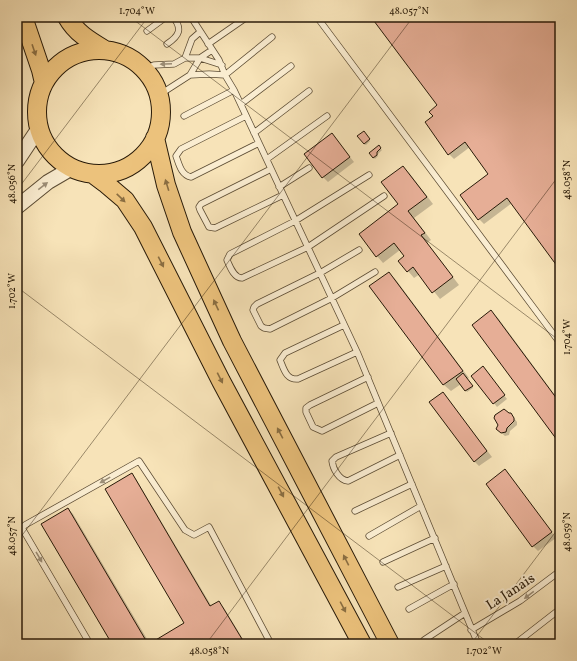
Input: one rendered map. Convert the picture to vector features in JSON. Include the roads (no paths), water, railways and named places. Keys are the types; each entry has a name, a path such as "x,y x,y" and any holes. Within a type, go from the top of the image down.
{"main road":[{"path":"23,17 44,83"},
{"path":"67,17 72,26 80,34 105,50"},
{"path":"105,50 119,53 133,60 144,70 153,82 159,95 161,110 160,124 155,138 147,152 136,162 123,170 108,174 92,174 72,168 57,158 46,144 39,128 37,113 39,98 44,83 52,71 63,61 76,55 90,51 105,50"},
{"path":"155,138 166,185 182,232 232,341 390,644"},
{"path":"92,174 125,200 143,227 221,381 362,644"}],"street":[{"path":"17,161 39,128"},
{"path":"17,207 48,182 72,168"}],"lane":[{"path":"147,31 166,17"},
{"path":"167,44 173,40 179,32 178,23 174,17"},
{"path":"208,44 247,17"},
{"path":"317,17 560,343"},
{"path":"194,18 200,32 222,65 225,75 241,104 357,352 477,642 470,644"},
{"path":"185,58 192,39 200,32"},
{"path":"190,75 225,75 272,37"},
{"path":"159,95 190,75 200,58 212,50"},
{"path":"144,70 154,65 174,64 185,58 200,58 222,65"},
{"path":"241,104 291,66"},
{"path":"184,116 234,90"},
{"path":"254,133 308,91"},
{"path":"246,116 181,149 176,156 183,173 186,176 191,177 259,142"},
{"path":"267,159 327,116"},
{"path":"279,186 309,168"},
{"path":"271,169 201,204 199,207 200,210 209,227 214,228 283,195"},
{"path":"369,175 295,221 230,254 227,260 235,275 242,278 308,247 384,196"},
{"path":"359,250 320,273 257,304 253,310 261,326 270,329 332,298 375,272"},
{"path":"344,325 285,353 280,360 288,377 298,379 357,352"},
{"path":"368,377 310,405 306,408 306,412 313,427 322,431 378,404"},
{"path":"391,433 336,457 332,461 332,464 340,478 344,481 348,481 400,456"},
{"path":"90,644 22,528 64,502 139,461 186,530 194,535 209,527 271,644"},
{"path":"355,510 412,484"},
{"path":"369,536 421,506"},
{"path":"383,562 435,538"},
{"path":"398,587 446,566"},
{"name":"La Janais","path":"471,630 520,601 560,571"},
{"path":"409,609 454,584"},
{"path":"515,644 560,609"},
{"path":"424,640 465,613"},
{"path":"17,638 20,644"}]}
